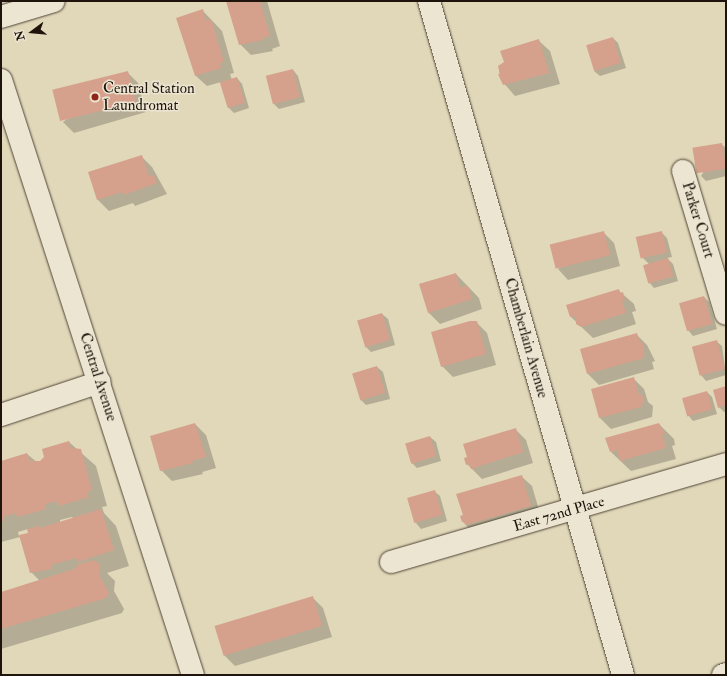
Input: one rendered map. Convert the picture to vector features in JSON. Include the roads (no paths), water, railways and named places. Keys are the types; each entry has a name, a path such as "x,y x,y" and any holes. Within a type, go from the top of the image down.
{"street":[{"path":"1,17 54,1"},
{"name":"Chamberlain Avenue","path":"429,1 623,675"},
{"name":"Central Avenue","path":"1,80 100,382 193,675"},
{"name":"Parker Court","path":"683,171 726,314"},
{"path":"1,415 100,382"},
{"name":"East 72nd Place","path":"391,562 726,464"}],"place":[{"name":"Central Station Laundromat","path":"95,97"}]}
